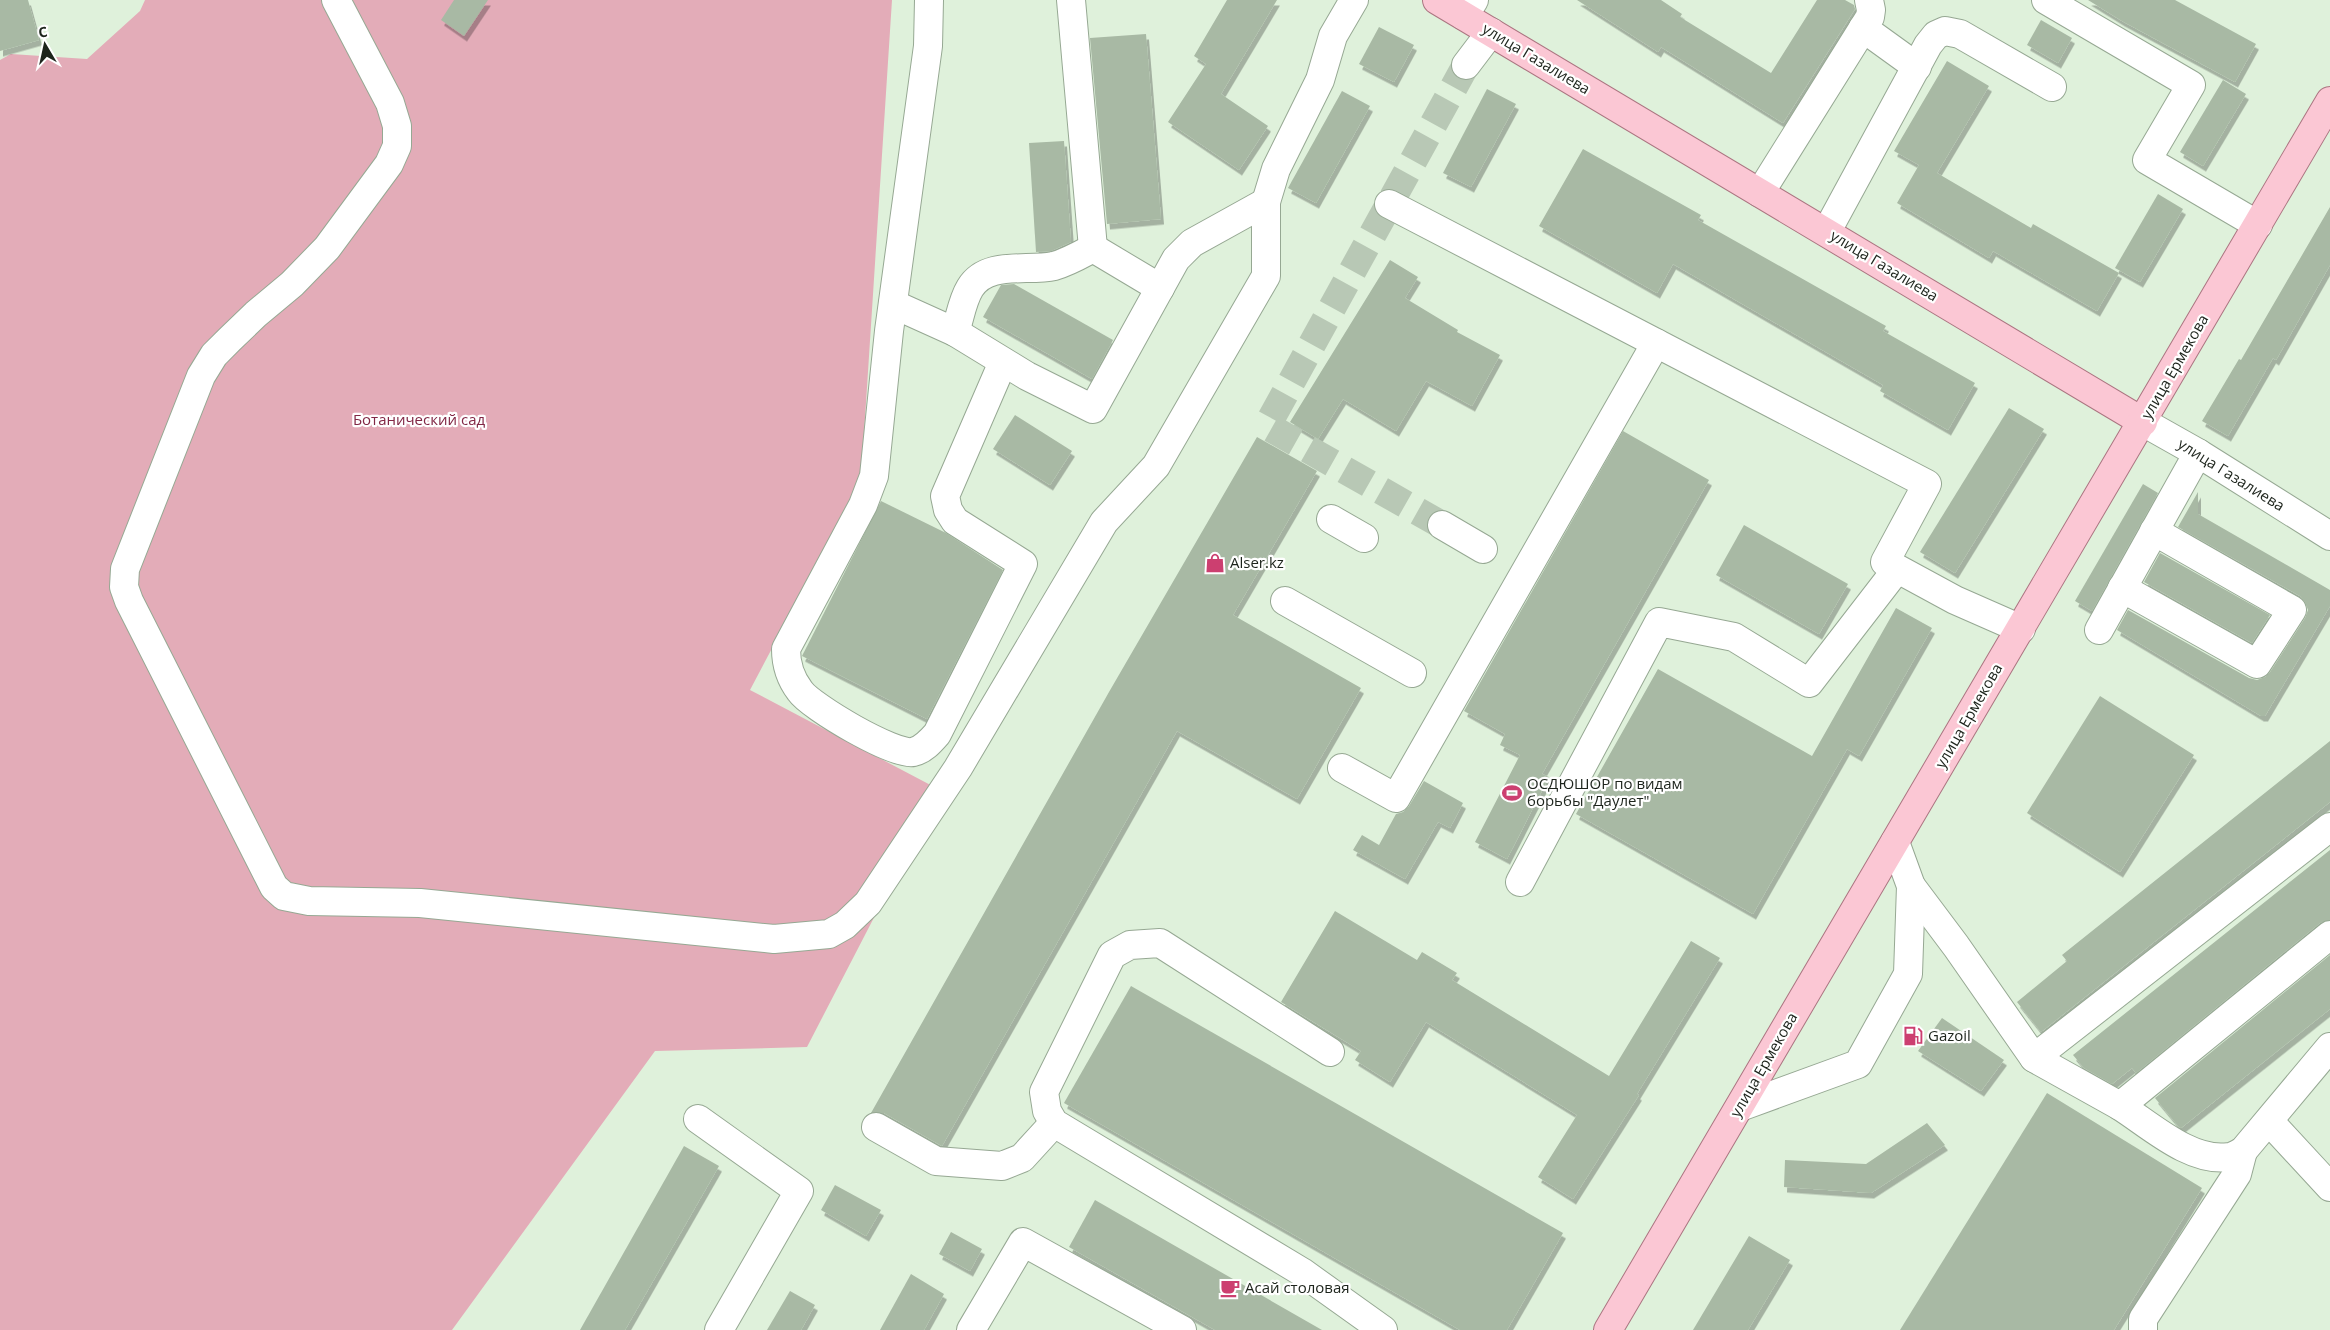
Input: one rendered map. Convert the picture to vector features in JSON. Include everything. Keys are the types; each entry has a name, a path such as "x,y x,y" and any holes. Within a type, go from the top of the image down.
{"main road":[{"name":"улица Газалиева","path":"1437,0 1469,8 1491,32 1760,194 1827,231 2142,422"},
{"name":"улица Ермекова","path":"1608,1330 2330,102"}],"street":[{"path":"336,0 390,103 397,126 397,146 389,164 373,183 358,208 327,248 292,284 256,314 214,355 200,376 125,569 124,587 128,601 274,886 284,896 308,901 420,903 774,939 829,934 845,925 868,902 958,768 1104,522 1156,466 1266,276 1266,202 1276,169 1320,80 1332,36 1354,0"},
{"path":"928,0 928,46 893,304 874,476 863,505 786,649 786,663 790,676 801,693 822,710 896,750 911,753 923,748 937,734 1023,564 955,521 948,510 945,496 1003,362"},
{"path":"1071,0 1093,248"},
{"path":"1760,194 1870,17 1871,10 1868,0"},
{"path":"2046,0 2192,85 2147,160 2258,225"},
{"path":"1863,28 1917,67"},
{"path":"1827,231 1928,45 1936,35 1945,31 1960,34 2052,87"},
{"path":"1466,65 1491,32"},
{"path":"893,304 956,332 1003,362 1093,409 1176,259 1192,244 1266,202"},
{"path":"1389,204 1927,484 1886,562 1955,600 2021,628"},
{"path":"1093,248 1160,288"},
{"path":"956,332 964,302 971,287 978,279 989,272 1053,266 1093,248"},
{"path":"1342,768 1396,798 1656,343"},
{"name":"улица Газалиева","path":"2142,422 2198,453 2330,536"},
{"path":"2098,630 2198,453"},
{"path":"1331,519 1364,538"},
{"path":"1442,525 1483,549"},
{"path":"2122,588 2257,664 2292,610 2154,531"},
{"path":"1520,882 1660,622 1734,637 1809,683 1897,569"},
{"path":"1285,601 1412,673"},
{"path":"2034,1058 2330,827"},
{"path":"1895,842 1911,886 1956,946 2034,1058 2120,1106 2186,1150 2208,1156 2229,1158 2243,1151 2330,1047"},
{"path":"1740,1107 1858,1064 1908,974 1911,886"},
{"path":"2120,1106 2330,935"},
{"path":"1330,1052 1160,943 1130,945 1112,955 1044,1092 1047,1111 1054,1123 1302,1272 1383,1330"},
{"path":"698,1119 799,1190 719,1330"},
{"path":"2268,1121 2330,1187"},
{"path":"876,1128 936,1161 1002,1166 1022,1158 1054,1123"},
{"path":"2143,1330 2143,1319 2237,1174 2243,1151"},
{"path":"971,1330 1023,1242 1182,1330"}],"green space":[{"name":"Ботанический сад","path":"145,0 892,0 861,480 750,690 940,790 807,1047 655,1051 452,1330 0,1330 0,60 11,54 87,59 140,11"}],"building":[{"path":"0,0 28,0 39,40 0,51"},
{"path":"454,0 488,0 464,36 441,20"},
{"path":"1227,0 1277,0 1221,94 1268,126 1239,170 1168,122 1206,64 1194,56"},
{"path":"1577,0 1661,0 1682,14 1680,17 1771,73 1817,0 1845,0 1854,5 1855,9 1783,123 1661,47 1658,52"},
{"path":"2088,0 2175,0 2256,44 2235,82 2122,21"},
{"path":"2041,20 2072,38 2058,63 2027,45"},
{"path":"1379,27 1414,45 1394,82 1359,64"},
{"path":"1146,34 1161,219 1107,224 1090,38"},
{"path":"1947,61 1989,86 1937,173 2031,228 2033,224 2119,273 2097,311 1993,251 1989,258 1897,203 1919,165 1894,151"},
{"path":"2223,80 2246,94 2203,166 2180,152"},
{"path":"1487,89 1516,104 1471,187 1443,173"},
{"path":"1342,91 1370,106 1316,203 1288,188"},
{"path":"1064,141 1071,242 1051,251 1036,252 1029,143"},
{"path":"1583,149 1701,215 1698,220 1886,326 1883,331 1975,383 1948,430 1880,391 1883,385 1673,264 1657,293 1539,226"},
{"path":"2158,194 2183,209 2140,282 2115,268"},
{"path":"2330,207 2330,265 2276,360 2273,358 2228,436 2202,421 2239,359 2241,360"},
{"path":"1390,260 1418,277 1405,298 1458,330 1457,332 1500,355 1472,406 1426,381 1396,431 1343,399 1318,439 1290,422"},
{"path":"1014,284 1113,340 1092,379 983,317 1001,285"},
{"path":"2009,408 2044,429 1955,573 1920,552"},
{"path":"1015,415 1072,451 1050,485 993,449"},
{"path":"1623,431 1709,480 1542,774 1549,777 1507,859 1475,842 1520,755 1500,745 1505,734 1464,711"},
{"path":"1257,437 1317,471 1233,615 1361,688 1297,799 1177,731 942,1146 884,1113 871,1113 1109,692"},
{"path":"2143,484 2158,493 2092,611 2075,601"},
{"path":"2198,492 2198,514 2330,590 2330,606 2265,716 2261,716 2117,630 2128,610 2249,678 2257,680 2265,677 2270,672 2305,618 2308,610 2300,596 2178,527"},
{"path":"881,501 946,533 1003,570 927,719 802,656"},
{"path":"1744,525 1848,584 1819,634 1716,575"},
{"path":"2160,553 2270,615 2252,643 2144,582"},
{"path":"1896,608 1932,628 1859,756 1847,749 1753,914 1576,814 1658,669 1812,756"},
{"path":"2100,696 2194,755 2120,872 2027,813"},
{"path":"2330,741 2330,802 2041,1032 2017,1002 2067,961 2062,955"},
{"path":"1424,781 1463,803 1450,828 1438,822 1405,879 1353,850 1362,835 1379,845 1396,814 1403,812 1409,806"},
{"path":"2330,850 2330,920 2320,923 2136,1073 2132,1068 2112,1084 2084,1068 2073,1055"},
{"path":"1335,911 1417,960 1422,952 1457,973 1452,980 1609,1076 1691,941 1720,958 1637,1094 1639,1095 1573,1199 1538,1177 1577,1115 1426,1022 1390,1082 1355,1060 1361,1051 1281,1002"},
{"path":"2330,955 2330,1009 2181,1128 2179,1127 2155,1098"},
{"path":"1131,986 1563,1233 1507,1330 1460,1330 1064,1103"},
{"path":"1942,1018 2004,1060 1981,1091 1918,1051"},
{"path":"2047,1093 2202,1188 2114,1330 1900,1330"},
{"path":"1927,1123 1945,1145 1871,1193 1784,1187 1785,1160 1866,1164"},
{"path":"684,1146 719,1166 625,1330 580,1330"},
{"path":"835,1185 881,1210 866,1236 821,1210"},
{"path":"1095,1200 1322,1330 1215,1330 1069,1247"},
{"path":"951,1232 982,1249 970,1271 939,1254"},
{"path":"1749,1236 1790,1260 1748,1330 1693,1330"},
{"path":"911,1274 944,1294 924,1330 880,1330"},
{"path":"790,1291 815,1305 801,1330 767,1330"}],"tunnel":[{"path":"1442,525 1267,426 1466,65"}],"place":[{"name":"Alser.kz","path":"1215,563"},
{"name":"ОСДЮШОР по видам борьбы \"Даулет\"","path":"1512,793"},
{"name":"Gazoil","path":"1913,1036"},
{"name":"Асай столовая","path":"1230,1288"}]}
